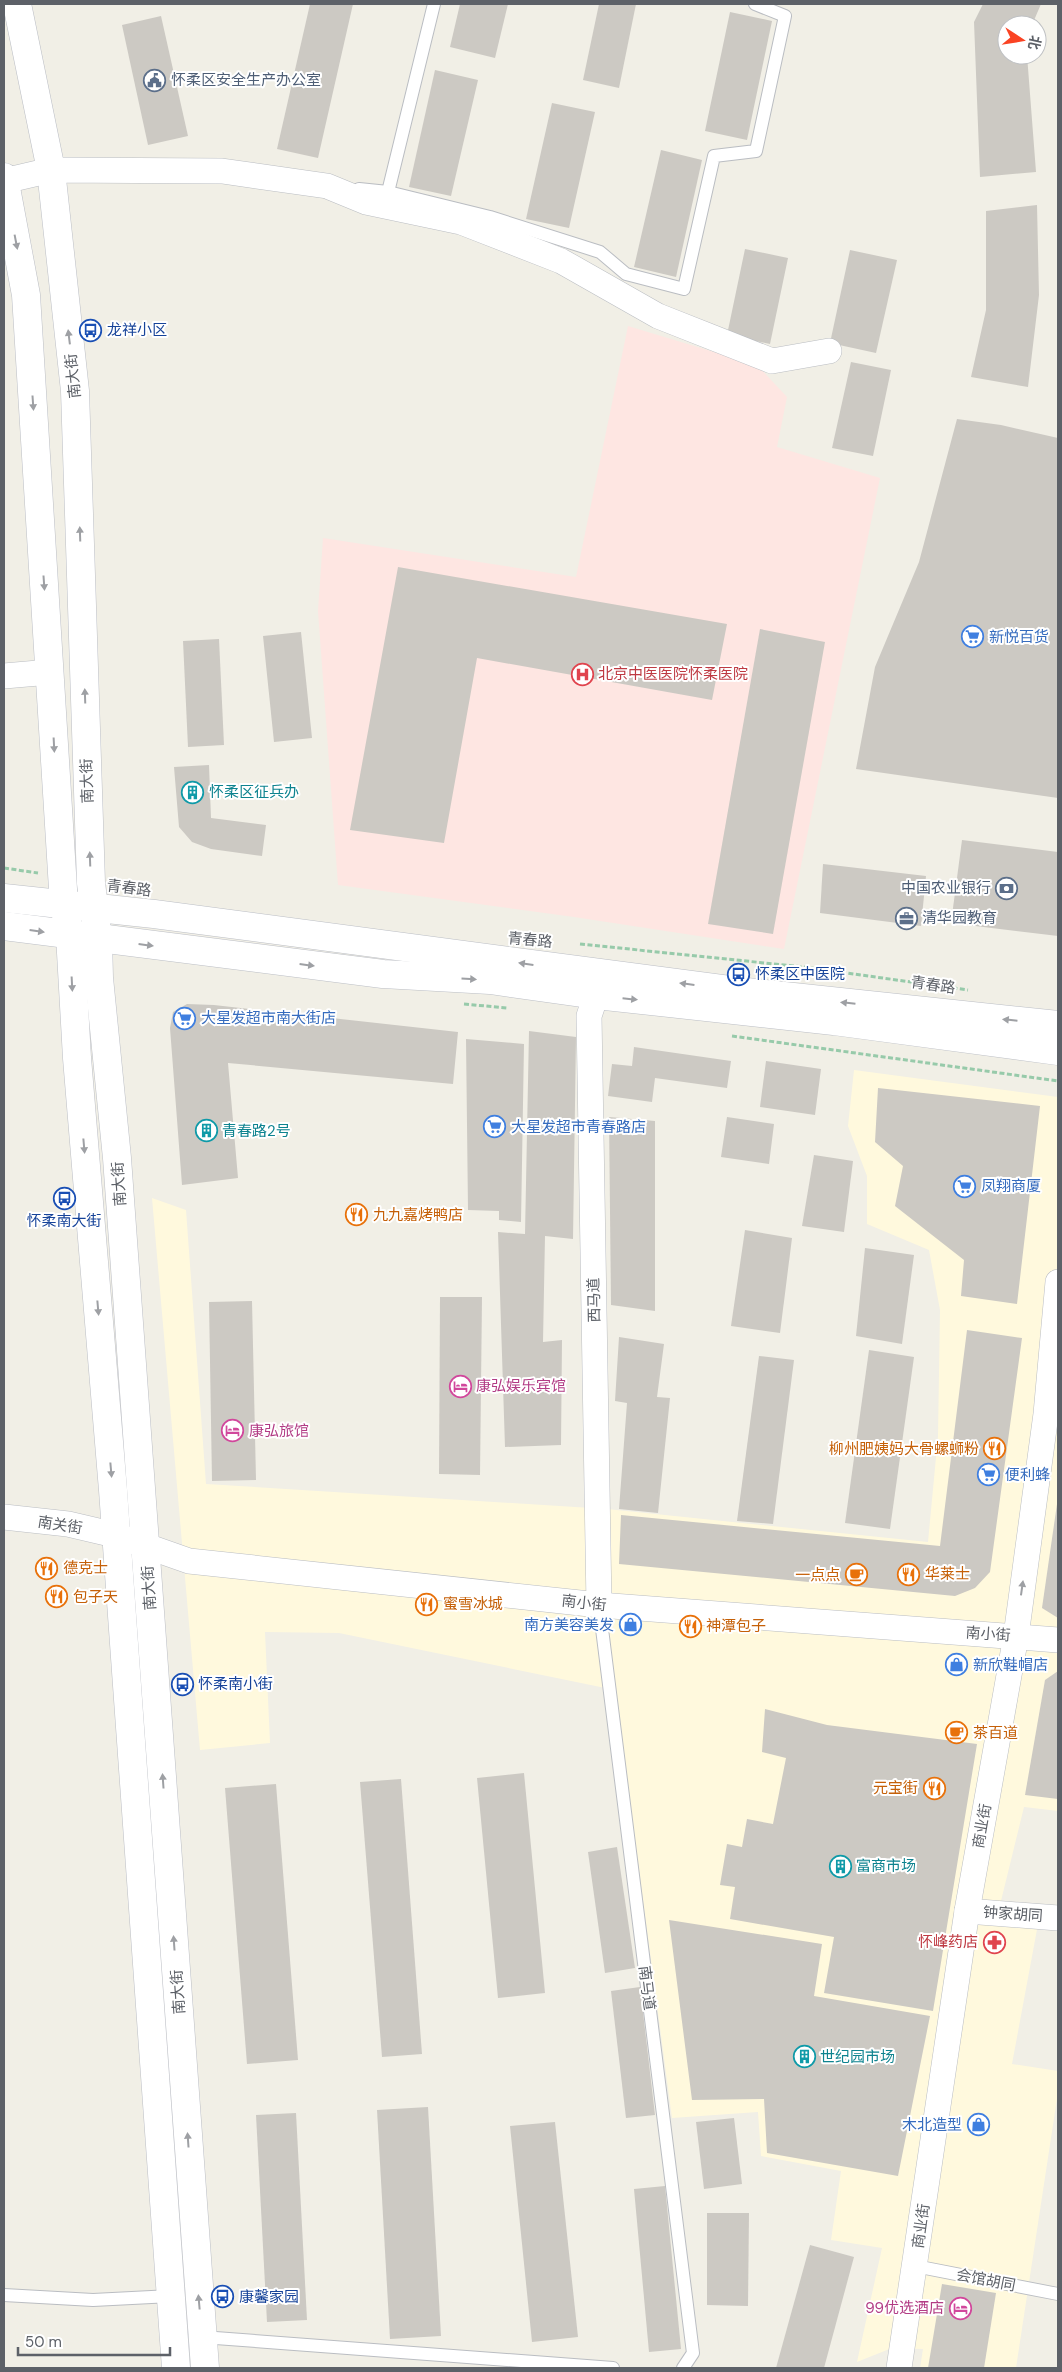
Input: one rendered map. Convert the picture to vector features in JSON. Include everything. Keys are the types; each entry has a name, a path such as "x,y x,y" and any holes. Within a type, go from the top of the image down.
{"main road":[{"name":"南大街","path":"17,4 51,170 75,391 90,883 98,939 99,978 117,1158 205,2368"},
{"name":"南大街","path":"4,177 26,295 63,891 70,935 77,1058 115,1535 176,2368"},
{"name":"青春路","path":"4,898 63,891 94,907 598,974 1058,1025"},
{"path":"4,926 383,974 490,980 596,996 834,1021 1058,1051"}],"street":[{"path":"4,181 51,170 222,171 326,186 366,202 461,222 561,261 658,316 772,361 829,351"},
{"path":"4,676 50,672"},
{"name":"西马道","path":"596,996 589,1016 598,1605"},
{"name":"商业街","path":"895,2363 915,2266 967,1911 1016,1636 1052,1415 1058,1282"},
{"name":"南关街","path":"4,1517 68,1524 115,1535"},
{"name":"南小街","path":"115,1535 189,1561 598,1605 1058,1640"},
{"name":"钟家胡同","path":"967,1911 1058,1918"}],"lane":[{"path":"388,192 434,4"},
{"path":"326,186 388,192 490,217 600,252 626,274 684,288 714,156 756,150 785,16 755,4"},
{"name":"南马道","path":"598,1605 692,2353 683,2368"},
{"name":"会馆胡同","path":"915,2266 1058,2294"},
{"path":"4,2295 93,2300 171,2296"},
{"path":"202,2337 612,2368"}],"path":[{"path":"4,868 63,891"},
{"name":"青春路","path":"574,944 804,967 970,990"},
{"path":"455,1004 513,1009"},
{"path":"726,1035 1058,1081"}],"shaded area":[{"name":"北京中医医院怀柔医院","path":"628,326 757,365 787,397 777,447 880,478 784,949 574,917 338,885 318,611 323,538 576,577"},
{"path":"854,1070 1058,1097 1058,1811 1024,1807 1000,1905 1041,1908 1012,2064 1058,2071 1058,2092 1016,2368 920,2368 923,2349 892,2348 857,2362 882,2248 831,2240 841,2171 761,2156 758,2112 672,2118 615,1690 339,1633 265,1632 270,1743 200,1750 152,1198 186,1210 206,1484 607,1509 928,1542 938,1436 940,1310 929,1250 867,1224 867,1176 848,1126"}],"building":[{"path":"310,4 353,4 318,158 277,149"},
{"path":"460,4 508,4 495,58 450,47"},
{"path":"599,4 636,4 619,88 583,80"},
{"path":"983,4 1041,4 1036,15 997,15 997,65 1028,65 1036,172 980,177 974,22"},
{"path":"730,12 772,21 747,140 705,131"},
{"name":"怀柔区安全生产办公室","path":"161,16 188,136 148,145 122,25"},
{"path":"435,70 478,80 451,196 409,187"},
{"path":"552,103 595,112 569,228 526,219"},
{"path":"661,150 702,160 676,277 634,267"},
{"path":"1037,205 1039,295 1028,387 971,377 986,310 986,211"},
{"path":"745,249 788,258 770,344 727,335"},
{"path":"850,250 897,260 876,353 830,343"},
{"path":"851,362 891,370 873,456 832,448"},
{"name":"新悦百货","path":"957,419 1001,425 1058,438 1058,798 856,769 875,667 919,562"},
{"path":"398,567 727,624 712,700 477,658 444,843 350,830"},
{"path":"760,629 825,642 773,934 708,924"},
{"path":"301,632 312,738 274,742 263,636"},
{"path":"219,639 224,745 188,747 183,641"},
{"name":"怀柔区征兵办","path":"209,765 211,818 266,825 262,856 211,849 192,842 179,827 174,767"},
{"name":"中国农业银行","path":"962,840 1058,852 1058,936 951,923"},
{"path":"823,864 926,876 921,926 820,913"},
{"name":"青春路2号","path":"187,1004 214,1005 458,1032 453,1084 228,1063 238,1178 182,1185 170,1028 173,1012"},
{"path":"529,1031 576,1037 573,1239 545,1236 543,1342 562,1340 561,1445 505,1447 498,1232 525,1234"},
{"name":"大星发超市青春路店","path":"466,1039 524,1044 521,1222 499,1220 499,1211 468,1210"},
{"path":"634,1047 731,1061 727,1088 655,1078 652,1102 608,1096 612,1064 632,1066"},
{"path":"766,1061 821,1069 815,1115 760,1107"},
{"name":"凤翔商厦","path":"878,1088 1040,1106 1017,1304 961,1296 964,1260 895,1206 903,1166 875,1142"},
{"path":"609,1117 655,1121 655,1311 611,1305"},
{"path":"727,1117 774,1124 769,1164 721,1157"},
{"path":"814,1155 853,1161 844,1232 802,1226"},
{"path":"745,1230 792,1238 780,1333 731,1326"},
{"path":"865,1248 914,1255 902,1344 856,1336"},
{"name":"康弘娱乐宾馆","path":"440,1297 482,1297 480,1475 439,1474"},
{"name":"康弘旅馆","path":"252,1301 256,1480 212,1481 209,1302"},
{"path":"967,1330 1022,1338 990,1572 975,1588 955,1596 619,1564 621,1515 940,1546"},
{"path":"619,1337 664,1344 657,1397 670,1398 658,1513 619,1509 627,1403 615,1401"},
{"path":"869,1350 914,1357 890,1529 845,1523"},
{"path":"759,1356 794,1360 773,1524 737,1521"},
{"path":"1058,1504 1058,1618 1042,1608"},
{"path":"1058,1671 1058,1799 1025,1795 1045,1680"},
{"name":"富商市场","path":"765,1709 827,1725 977,1744 933,2011 824,1993 834,1937 730,1919 735,1887 720,1885 727,1844 742,1847 747,1819 773,1824 786,1758 762,1752"},
{"path":"524,1773 545,1993 498,1998 477,1778"},
{"path":"401,1779 422,2054 382,2057 360,1782"},
{"path":"276,1784 298,2060 247,2064 225,1788"},
{"path":"617,1847 635,1968 605,1973 588,1852"},
{"name":"世纪园市场","path":"669,1920 822,1944 814,1996 930,2016 898,2176 767,2153 764,2099 692,2100"},
{"path":"640,1987 655,2115 626,2118 611,1991"},
{"path":"428,2107 441,2336 390,2339 377,2110"},
{"path":"296,2113 307,2320 267,2322 256,2115"},
{"path":"734,2118 742,2184 704,2189 696,2122"},
{"path":"555,2122 578,2337 532,2342 510,2126"},
{"path":"665,2186 681,2349 649,2352 634,2189"},
{"path":"707,2213 749,2213 748,2306 707,2305"},
{"path":"810,2245 854,2257 824,2368 776,2368"},
{"path":"942,2284 996,2293 984,2368 928,2368"}],"place":[{"name":"怀柔区安全生产办公室","path":"155,80"},
{"name":"龙祥小区","path":"91,330"},
{"name":"新悦百货","path":"973,637"},
{"name":"北京中医医院怀柔医院","path":"582,674"},
{"name":"怀柔区征兵办","path":"193,792"},
{"name":"中国农业银行","path":"1007,888"},
{"name":"清华园教育","path":"906,918"},
{"name":"怀柔区中医院","path":"739,974"},
{"name":"大星发超市南大街店","path":"185,1018"},
{"name":"大星发超市青春路店","path":"495,1127"},
{"name":"青春路2号","path":"206,1131"},
{"name":"凤翔商厦","path":"965,1186"},
{"name":"怀柔南大街","path":"64,1198"},
{"name":"九九嘉烤鸭店","path":"357,1215"},
{"name":"康弘娱乐宾馆","path":"460,1386"},
{"name":"康弘旅馆","path":"233,1431"},
{"name":"柳州肥姨妈大骨螺蛳粉","path":"995,1449"},
{"name":"便利蜂","path":"989,1475"},
{"name":"德克士","path":"47,1568"},
{"name":"华莱士","path":"909,1574"},
{"name":"一点点","path":"856,1575"},
{"name":"包子天","path":"57,1597"},
{"name":"蜜雪冰城","path":"427,1604"},
{"name":"南方美容美发","path":"630,1625"},
{"name":"神潭包子","path":"690,1626"},
{"name":"新欣鞋帽店","path":"957,1665"},
{"name":"怀柔南小街","path":"182,1684"},
{"name":"茶百道","path":"957,1733"},
{"name":"元宝街","path":"934,1788"},
{"name":"富商市场","path":"840,1866"},
{"name":"怀峰药店","path":"994,1942"},
{"name":"世纪园市场","path":"804,2057"},
{"name":"木北造型","path":"978,2125"},
{"name":"康馨家园","path":"223,2297"},
{"name":"99优选酒店","path":"960,2308"}]}
